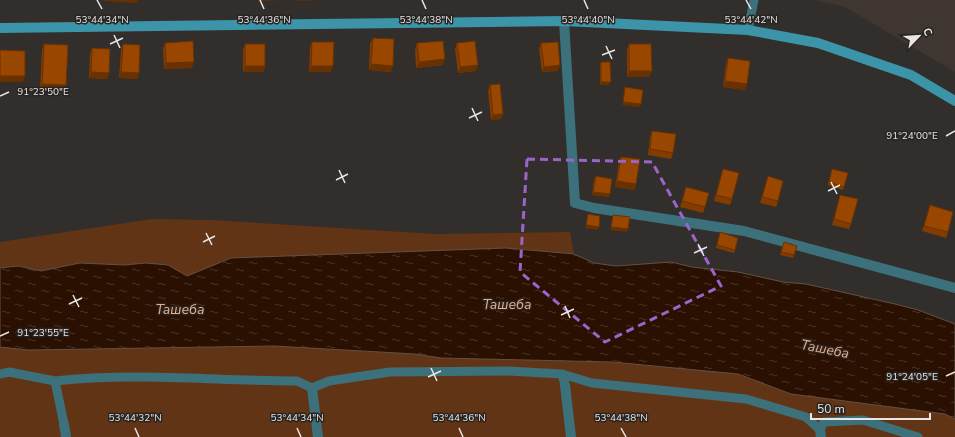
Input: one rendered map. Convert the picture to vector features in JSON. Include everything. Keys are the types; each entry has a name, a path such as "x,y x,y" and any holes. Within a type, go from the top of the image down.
{"street":[{"path":"564,21 575,203 594,208 744,230 955,288"},
{"path":"0,28 564,21 748,30 818,43 910,75 955,101"},
{"path":"565,385 571,437"},
{"path":"312,388 318,437"},
{"path":"64,424 66,437"}],"lane":[{"path":"748,30 754,0"},
{"path":"0,374 9,372 55,381 85,378 167,377 297,381 312,388 329,381 390,372 508,371 562,374 592,383 746,399 806,417 822,430 863,420 918,437"},
{"path":"562,374 565,385"},
{"path":"55,381 64,424"}],"highlighted area":[{"path":"527,159 652,162 721,286 605,342 520,272"}],"shaded area":[{"path":"813,0 955,0 955,72 843,6"},
{"path":"152,219 212,220 435,234 570,232 574,254 506,248 231,258 187,276 168,265 146,263 124,265 80,263 41,271 18,266 0,268 0,242"},
{"path":"274,346 415,354 441,358 612,362 738,374 791,394 945,414 955,419 955,437 0,437 0,347 28,350"}],"water":[{"name":"Ташеба","path":"506,248 574,254 594,263 616,266 671,262 692,267 738,272 783,282 806,284 895,304 918,310 955,324 955,419 945,414 791,394 738,374 612,362 441,358 415,354 274,346 28,350 0,347 0,268 18,266 41,271 80,263 124,265 146,263 168,265 187,276 231,258"}],"building":[{"path":"373,38 394,39 393,66 371,64"},
{"path":"193,41 194,62 166,63 165,43"},
{"path":"443,41 445,59 419,62 417,43"},
{"path":"475,41 478,65 460,67 457,43"},
{"path":"312,42 334,42 333,66 311,66"},
{"path":"558,42 560,65 544,67 541,43"},
{"path":"44,44 68,45 66,85 42,84"},
{"path":"123,44 140,45 139,73 121,72"},
{"path":"245,44 265,44 265,66 245,66"},
{"path":"629,44 651,44 652,71 629,71"},
{"path":"92,48 110,49 109,73 91,72"},
{"path":"0,50 25,51 25,76 0,76"},
{"path":"728,58 750,61 747,84 725,81"},
{"path":"601,62 610,62 611,82 601,82"},
{"path":"500,84 503,114 493,115 490,85"},
{"path":"625,87 643,90 641,104 623,102"},
{"path":"652,131 676,134 673,153 650,149"},
{"path":"621,157 640,159 636,184 617,181"},
{"path":"723,169 739,173 732,199 716,195"},
{"path":"832,169 848,173 844,187 829,182"},
{"path":"596,176 612,179 610,194 593,192"},
{"path":"768,176 783,181 778,201 762,197"},
{"path":"686,187 709,193 705,207 682,201"},
{"path":"840,195 858,199 851,224 834,219"},
{"path":"930,205 953,212 948,232 924,226"},
{"path":"588,214 600,216 599,227 586,225"},
{"path":"613,215 630,217 628,229 611,227"},
{"path":"720,232 738,238 735,250 717,245"},
{"path":"784,242 797,246 794,255 781,252"}]}
